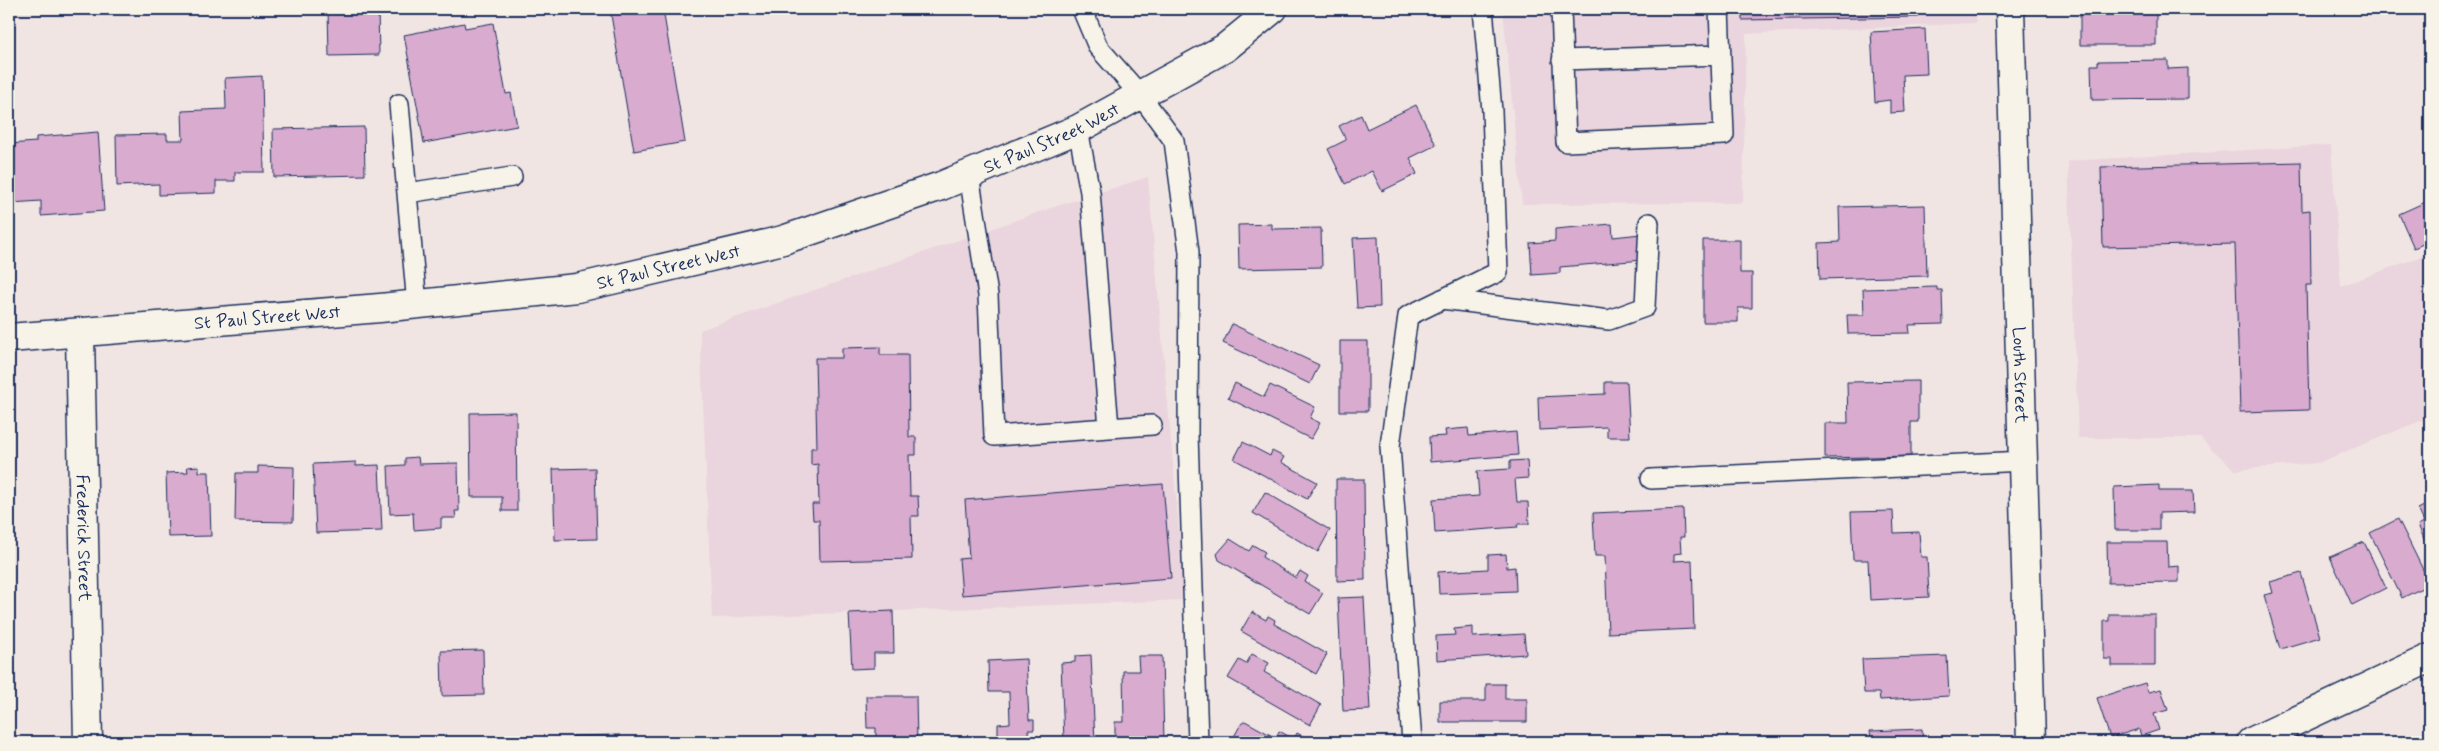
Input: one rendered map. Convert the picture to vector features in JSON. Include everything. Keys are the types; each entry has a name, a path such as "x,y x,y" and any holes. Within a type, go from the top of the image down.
{"main road":[{"name":"St Paul Street West","path":"9,338 80,334 417,305 576,288 774,242 941,186 1078,129 1141,96 1225,48 1274,9"},
{"name":"Louth Street","path":"2010,9 2032,742"},
{"name":"Frederick Street","path":"80,334 88,742"},
{"path":"2250,742 2430,658"}],"lane":[{"path":"1082,9 1098,46 1141,96 1174,141 1189,252 1188,434 1198,742"},
{"path":"1412,742 1390,446 1408,316 1498,272 1492,111 1483,9"},
{"path":"1561,9 1566,142 1724,135 1719,9"},
{"path":"1562,60 1721,55"},
{"path":"399,104 417,305"},
{"path":"1078,129 1090,192 1110,428"},
{"path":"968,175 988,295 994,436 1152,425"},
{"path":"407,193 512,177"},
{"path":"1442,300 1608,320 1645,307 1649,223"},
{"path":"1651,479 2024,461"}],"shaded area":[{"path":"1503,9 1974,9 1976,23 1746,34 1743,203 1522,204"},
{"path":"2331,145 2341,286 2430,253 2430,417 2318,463 2235,470 2200,438 2078,438 2068,161"},
{"path":"1148,177 1185,600 712,618 700,330 1051,208"}],"building":[{"path":"328,9 378,9 379,55 329,56"},
{"path":"610,9 663,9 685,142 634,151"},
{"path":"1742,9 1918,9 1918,17 1742,20"},
{"path":"2080,13 2156,13 2156,45 2080,45"},
{"path":"464,23 465,28 493,23 506,94 511,93 517,126 424,143 404,35"},
{"path":"1925,29 1927,74 1903,75 1905,112 1890,113 1890,100 1875,102 1871,32"},
{"path":"2168,60 2168,69 2188,68 2188,99 2092,100 2091,65 2098,65 2098,61"},
{"path":"262,76 264,172 235,172 235,181 216,181 216,193 159,195 159,184 117,186 116,135 167,134 167,140 183,140 182,111 226,109 225,78"},
{"path":"1416,105 1436,145 1410,158 1417,174 1382,191 1372,171 1345,184 1328,149 1346,140 1339,126 1361,115 1367,129"},
{"path":"364,127 365,175 274,177 273,129"},
{"path":"98,132 104,211 41,216 41,201 11,203 9,144 36,142 36,137"},
{"path":"2301,162 2302,211 2310,210 2311,285 2306,285 2309,410 2240,412 2235,244 2103,247 2101,167"},
{"path":"2430,200 2430,241 2414,248 2399,214"},
{"path":"1925,205 1927,276 1820,279 1819,243 1840,242 1839,207"},
{"path":"1272,224 1272,229 1321,228 1322,267 1239,269 1238,225"},
{"path":"1612,224 1613,237 1641,234 1643,260 1560,267 1560,273 1532,275 1530,243 1555,241 1555,229"},
{"path":"1378,237 1380,307 1357,308 1353,238"},
{"path":"1703,240 1740,240 1740,273 1752,273 1752,308 1738,308 1738,322 1703,322"},
{"path":"1937,287 1937,290 1942,290 1943,324 1909,325 1910,333 1848,334 1847,315 1864,315 1863,289"},
{"path":"1232,324 1319,365 1310,384 1223,343"},
{"path":"1340,341 1368,341 1368,411 1340,411"},
{"path":"880,347 880,355 908,355 909,437 916,437 916,455 909,455 910,496 918,496 919,516 911,516 912,559 820,561 819,520 813,520 812,504 819,504 818,464 811,465 811,448 817,448 815,358 842,358 842,348"},
{"path":"1918,381 1918,422 1911,422 1911,456 1825,458 1825,423 1848,423 1847,382"},
{"path":"1605,382 1627,382 1630,437 1607,437 1607,427 1539,430 1538,397 1605,394"},
{"path":"1235,383 1264,397 1270,385 1315,407 1310,418 1320,423 1311,439 1228,398"},
{"path":"516,412 517,511 502,511 502,497 471,497 470,413"},
{"path":"1468,428 1469,436 1516,432 1518,455 1430,462 1429,437 1446,436 1445,430"},
{"path":"1243,442 1270,456 1272,451 1284,457 1281,462 1317,482 1307,499 1234,459"},
{"path":"418,457 419,464 458,463 459,511 455,511 456,518 441,518 441,528 414,530 413,513 390,514 388,466 405,465 405,458"},
{"path":"1527,460 1528,478 1515,479 1517,502 1528,502 1529,524 1517,524 1518,527 1435,533 1433,499 1479,496 1477,471 1510,469 1510,461"},
{"path":"356,462 356,466 379,465 382,531 316,533 313,464"},
{"path":"199,466 199,472 209,472 211,536 168,537 166,473 188,472 187,467"},
{"path":"258,466 294,467 293,522 235,521 236,473 258,473"},
{"path":"595,468 597,539 555,540 553,469"},
{"path":"1336,479 1364,479 1365,580 1337,581"},
{"path":"1163,484 1171,578 962,595 959,559 969,558 965,500"},
{"path":"2159,485 2159,491 2193,491 2194,512 2159,513 2159,530 2115,530 2114,487"},
{"path":"1265,492 1330,530 1318,552 1253,513"},
{"path":"2430,503 2430,553 2418,525 2424,522 2418,509"},
{"path":"1683,509 1684,537 1680,537 1681,553 1674,554 1674,561 1692,560 1694,629 1608,633 1605,556 1595,556 1593,513"},
{"path":"1893,511 1894,533 1919,532 1921,557 1927,557 1929,597 1870,600 1868,560 1853,560 1851,512"},
{"path":"2398,519 2430,584 2402,598 2370,533"},
{"path":"1230,539 1249,551 1253,545 1265,552 1262,557 1296,578 1300,571 1308,576 1305,582 1323,593 1310,614 1219,560 1217,554"},
{"path":"2107,542 2167,542 2168,567 2179,566 2179,582 2108,583"},
{"path":"2364,542 2386,588 2352,605 2330,557"},
{"path":"1506,554 1507,568 1515,567 1516,591 1439,594 1438,572 1488,569 1488,555"},
{"path":"2301,573 2320,637 2280,649 2264,595 2273,593 2270,582"},
{"path":"1364,597 1370,710 1343,711 1338,598"},
{"path":"893,611 894,653 874,653 874,668 852,669 849,613"},
{"path":"1252,612 1266,620 1268,616 1275,620 1274,624 1327,654 1316,674 1241,631"},
{"path":"2109,614 2155,614 2155,666 2112,666 2112,659 2104,659 2104,621 2109,621"},
{"path":"1473,627 1473,637 1524,634 1526,654 1437,660 1436,636 1455,635 1454,629"},
{"path":"483,650 484,695 442,696 441,651"},
{"path":"1252,654 1269,663 1264,672 1321,705 1310,725 1228,678 1239,660 1246,664"},
{"path":"1091,655 1095,742 1064,741 1061,663 1075,662 1075,656"},
{"path":"1138,656 1162,656 1164,742 1125,742 1125,737 1115,738 1115,722 1124,722 1123,671 1139,671"},
{"path":"1947,656 1949,696 1880,700 1879,693 1864,693 1862,659"},
{"path":"1026,659 1029,720 1034,720 1034,730 1028,730 1029,741 1035,740 1035,742 1012,742 1012,739 998,739 998,724 1010,723 1009,692 989,692 988,661"},
{"path":"2145,683 2148,692 2161,689 2168,710 2154,714 2159,730 2141,736 2139,729 2110,738 2097,698"},
{"path":"1486,684 1505,684 1505,699 1527,699 1527,722 1440,722 1440,701 1486,701"},
{"path":"866,696 916,696 917,742 876,742 876,728 867,728"},
{"path":"1245,721 1276,738 1279,731 1294,739 1297,733 1314,742 1231,742 1241,724"},
{"path":"1922,729 1923,742 1784,742 1871,739 1870,731"},
{"path":"620,735 621,742 573,742 573,736"},
{"path":"1683,737 1683,742 1636,742 1636,738"},
{"path":"1362,739 1388,742 1362,742"},
{"path":"827,740 827,742 760,742"}]}
